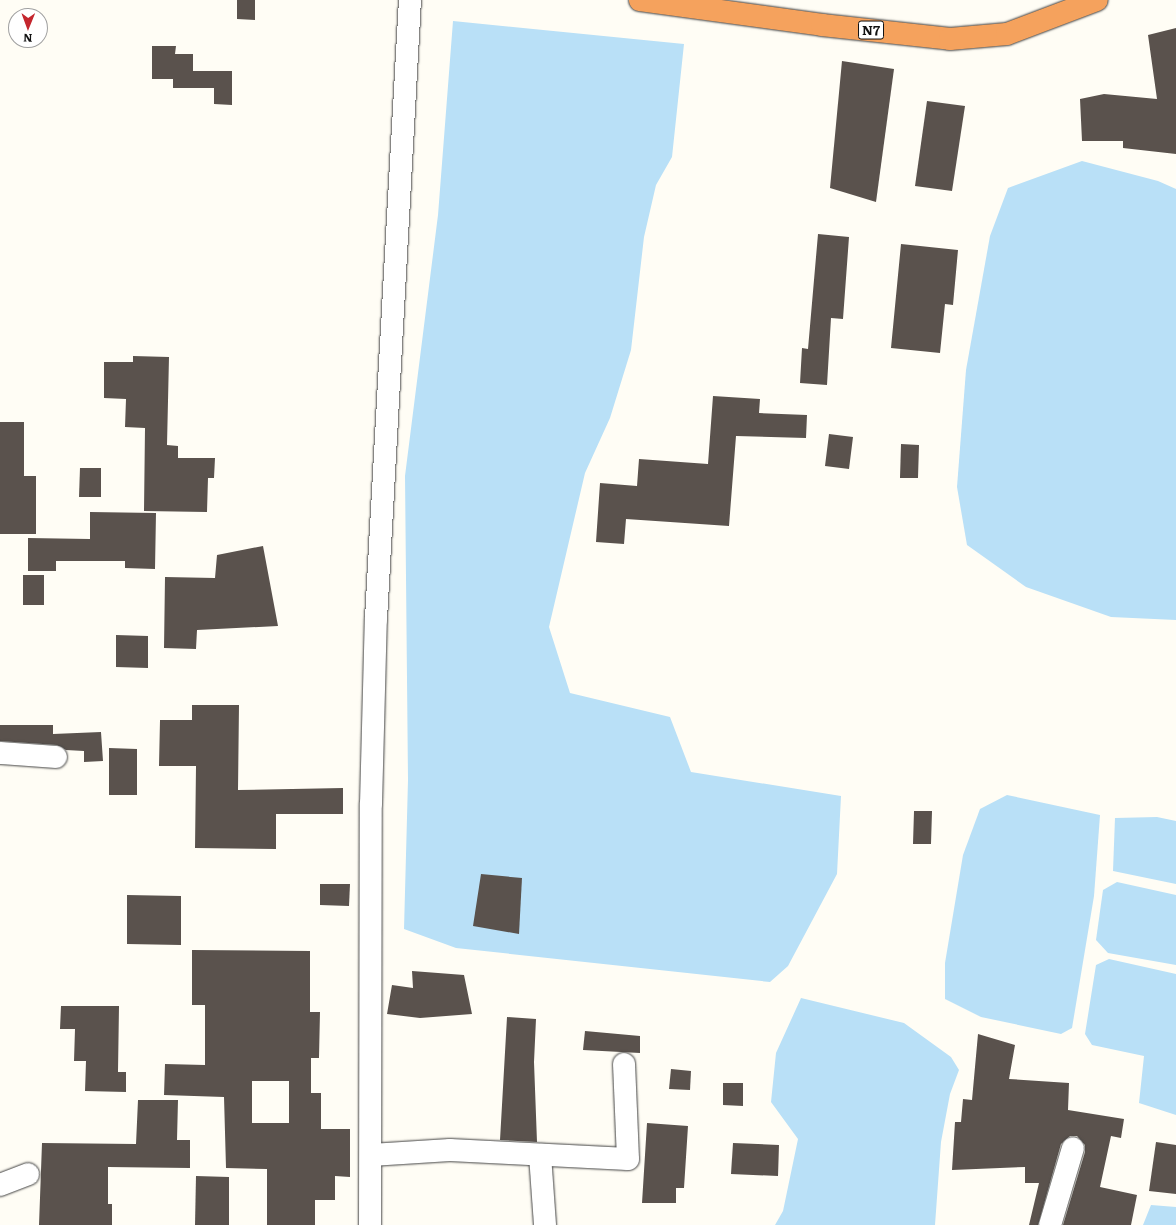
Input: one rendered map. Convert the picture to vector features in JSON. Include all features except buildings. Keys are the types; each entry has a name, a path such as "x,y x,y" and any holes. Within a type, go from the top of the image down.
{"highway":[{"name":"N7","path":"640,0 822,25 950,38 1007,34 1097,0"}],"street":[{"path":"370,1225 371,804 376,627 410,0"},
{"path":"0,753 56,757"},
{"path":"371,1155 450,1150 628,1159 624,1064"},
{"path":"1050,1225 1073,1148"},
{"path":"540,1155 545,1225"},
{"path":"0,1185 28,1174"}],"water":[{"path":"453,21 684,44 672,157 656,185 644,237 631,350 610,418 585,473 549,627 570,693 670,717 691,772 841,796 837,874 788,966 770,982 456,948 404,929 408,780 405,476 438,215"},
{"path":"1082,161 1158,181 1176,189 1176,620 1111,617 1026,587 967,545 957,487 966,370 990,236 1008,188"},
{"path":"1007,795 1100,815 1094,896 1072,1028 1061,1034 981,1017 945,999 945,963 963,855 980,809"},
{"path":"1157,817 1176,821 1176,884 1113,871 1115,818"},
{"path":"1117,882 1176,895 1176,965 1108,953 1096,940 1103,890"},
{"path":"1109,959 1176,974 1176,1115 1139,1103 1144,1056 1092,1045 1085,1034 1096,965"},
{"path":"801,998 904,1023 951,1057 959,1070 950,1094 941,1142 935,1225 775,1225 783,1211 798,1139 771,1102 776,1053"},
{"path":"1151,1205 1176,1207 1176,1225 1143,1225"}]}
